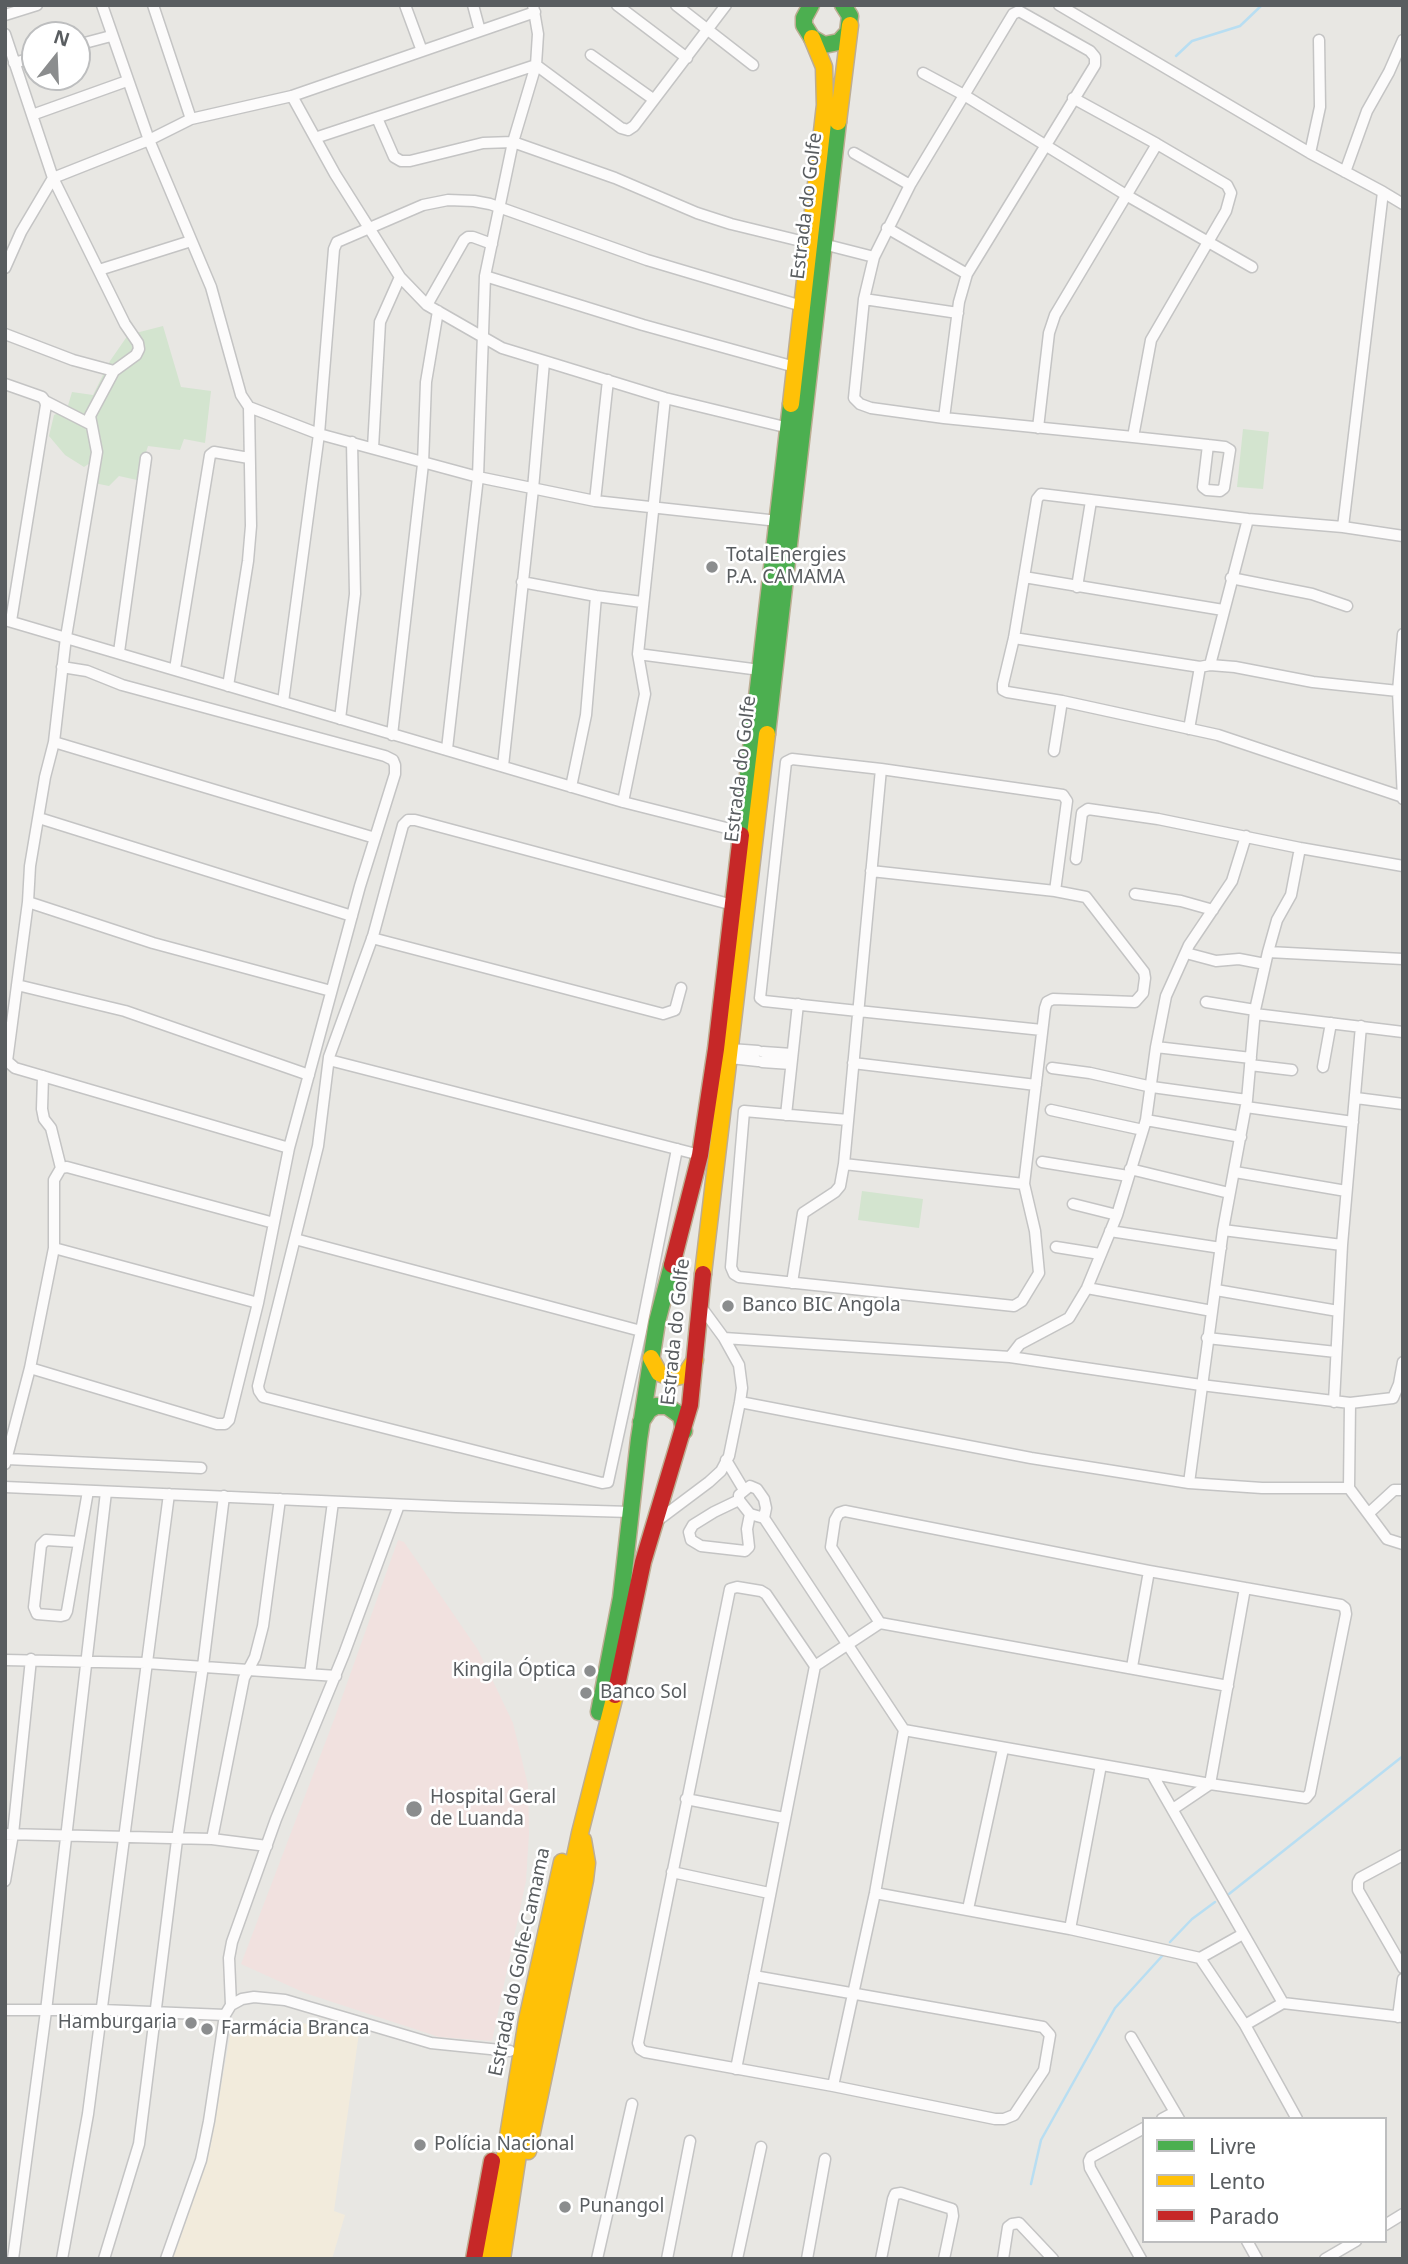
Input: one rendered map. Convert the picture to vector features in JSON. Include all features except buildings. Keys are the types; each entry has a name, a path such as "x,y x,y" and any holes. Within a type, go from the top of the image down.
{"highway":[{"name":"Estrada do Golfe","path":"631,1511 641,1422 657,1322 700,1155 715,1062 802,306 816,244 825,105 824,67 795,5"},
{"path":"808,32 804,18 811,5"},
{"name":"Estrada do Golfe","path":"808,32 824,44 838,42 844,38 850,11"},
{"name":"Estrada do Golfe","path":"655,1519 684,1431 692,1392 699,1304 730,1054 816,244 850,11"},
{"path":"651,1358 657,1371 672,1378 685,1375 695,1360"},
{"path":"641,1422 646,1412 652,1408 667,1406 681,1416 684,1431"},
{"name":"Estrada do Golfe-Camama","path":"488,2259 527,2020 601,1705 619,1609 631,1511"},
{"name":"Estrada do Golfe-Camama","path":"502,2259 534,2050 580,1833 620,1677 643,1562 655,1519"},
{"path":"512,2259 525,2166 585,1880 587,1863 580,1833"},
{"path":"474,2259 505,2051 527,2020"}],"street":[{"path":"5,15 37,5"},
{"path":"102,5 149,140 211,287 241,394 249,407 252,493 248,561 228,686"},
{"path":"153,5 191,119"},
{"path":"405,5 422,51"},
{"path":"473,5 480,31"},
{"path":"617,5 687,58"},
{"path":"676,5 753,65"},
{"path":"536,65 621,128 628,130 634,126 726,5"},
{"path":"1061,6 1075,5"},
{"path":"1061,6 1310,153 1403,204"},
{"path":"5,268 21,232 53,178 149,140 191,119 292,96 480,31 534,9 538,34 536,65 513,142 485,276 478,477 447,748"},
{"path":"944,418 958,313 967,274 1095,65 1095,57 1090,51 1019,11 1013,14 910,185 874,257 864,299 853,398 871,408 944,418 1133,437 1208,445 1225,447 1230,450 1224,488 1220,491 1203,487 1208,445"},
{"path":"5,34 53,178 125,324 138,342 136,355 114,370 90,416 97,452 66,637 54,742 45,777 30,866 28,902 7,1061 15,1068 289,1148"},
{"path":"91,41 111,36"},
{"path":"1310,153 1320,107 1319,40"},
{"path":"1345,172 1367,111 1403,40"},
{"path":"591,55 653,99"},
{"path":"14,63 21,61"},
{"path":"315,138 536,65"},
{"path":"923,72 1126,195 1252,267"},
{"path":"32,114 127,81"},
{"path":"292,96 400,277 427,304 502,348 665,398 789,428"},
{"path":"1073,97 1227,185 1231,193 1230,202 1151,340 1133,437"},
{"path":"377,118 394,157 401,161 483,143 513,142 615,178 697,213 731,224 874,257"},
{"path":"1038,428 1051,323 1157,144"},
{"path":"854,153 910,185"},
{"path":"1343,527 1382,192"},
{"path":"283,702 319,434 334,249 337,242 423,205 474,201 490,204 647,260 802,306"},
{"path":"887,228 967,274"},
{"path":"427,304 464,240 473,237 492,244"},
{"path":"99,270 191,241"},
{"path":"485,276 795,367"},
{"path":"373,448 380,322 400,277"},
{"path":"864,299 958,313"},
{"path":"392,735 423,464 426,382 438,311"},
{"path":"5,334 73,360 114,370"},
{"path":"503,766 544,362"},
{"path":"595,501 608,380"},
{"path":"5,384 42,397 90,424"},
{"path":"622,802 645,694 638,654 665,398"},
{"path":"45,401 8,620 622,802 742,832"},
{"path":"249,407 319,434 423,464 533,489 595,501 778,521"},
{"path":"340,719 355,594 352,442"},
{"path":"175,669 209,455 214,452 249,458"},
{"path":"119,652 146,458"},
{"path":"1403,536 1041,494 1038,496 1003,690 1218,736 1403,798 1398,691 1403,636"},
{"path":"1077,587 1091,501"},
{"path":"1189,729 1248,519"},
{"path":"1024,577 1223,610"},
{"path":"1231,578 1294,589 1347,606"},
{"path":"522,582 642,602"},
{"path":"571,787 586,715 596,596"},
{"path":"1014,638 1205,666 1235,667 1313,682 1398,691"},
{"path":"638,654 760,670"},
{"path":"30,1368 217,1424 225,1424 232,1413 258,1303 289,1148 396,765 385,756 122,685 87,671 62,667"},
{"path":"1054,751 1062,701"},
{"path":"54,742 375,838"},
{"path":"1042,1030 764,1000 760,994 786,762 792,759 881,769 1063,795 1067,801 1055,891"},
{"path":"792,1283 803,1213 835,1192 844,1164 881,769"},
{"path":"1076,859 1082,813 1088,809 1158,819 1403,866"},
{"path":"39,818 352,916"},
{"path":"677,1149 608,1482 602,1483 263,1396 258,1386 318,1146 329,1060 372,938 403,824 408,820 415,820 733,905"},
{"path":"1010,1357 1020,1344 1069,1318 1087,1288 1116,1215 1144,1125 1166,996 1186,953 1232,881 1246,836"},
{"path":"1189,1483 1223,1230 1246,1103 1255,1012 1277,920 1291,895 1300,848"},
{"path":"848,1120 744,1111 731,1267 734,1274 739,1277 1014,1306 1022,1301 1040,1273 1035,1231 1024,1184 1047,1002 1053,999 1135,1002 1143,993 1146,978 1086,897 1055,891 871,871"},
{"path":"1135,894 1181,901 1213,910"},
{"path":"28,902 153,943 331,992"},
{"path":"372,938 663,1014 675,1010 681,988"},
{"path":"1268,952 1403,959"},
{"path":"1186,953 1216,961 1239,959 1265,964"},
{"path":"18,985 125,1011 309,1074"},
{"path":"1206,1002 1255,1012 1403,1032"},
{"path":"786,1115 798,1004"},
{"path":"1322,1067 1331,1023"},
{"path":"1334,1402 1342,1245 1361,1026"},
{"path":"1156,1048 1292,1070"},
{"path":"730,1054 792,1059"},
{"path":"329,1060 700,1155"},
{"path":"853,1063 1036,1085"},
{"path":"1052,1068 1353,1122"},
{"path":"43,1076 42,1109 44,1119 51,1128 61,1168 54,1180 54,1248 30,1368 6,1462 201,1468"},
{"path":"1356,1098 1403,1104"},
{"path":"1051,1110 1241,1137"},
{"path":"1042,1163 1129,1173 1230,1193"},
{"path":"844,1164 1024,1184"},
{"path":"61,1168 67,1167 274,1223"},
{"path":"1235,1172 1346,1191"},
{"path":"1073,1204 1116,1215"},
{"path":"1223,1230 1342,1245"},
{"path":"1110,1231 1221,1248"},
{"path":"295,1239 641,1331"},
{"path":"1056,1247 1100,1254"},
{"path":"54,1248 258,1303"},
{"path":"1087,1288 1212,1311"},
{"path":"1216,1290 1338,1311"},
{"path":"655,1519 709,1482 726,1460 740,1402 740,1365 699,1304"},
{"path":"724,1338 1010,1357 1350,1404 1393,1398 1403,1362"},
{"path":"1207,1338 1336,1352"},
{"path":"740,1402 1031,1458 1189,1483 1262,1488 1349,1488"},
{"path":"1350,1404 1349,1488 1387,1539 1403,1544"},
{"path":"726,1460 744,1490"},
{"path":"764,1518 764,1499 757,1489 750,1486 739,1494 739,1500 750,1514 764,1518 904,1730 876,1893 833,2086"},
{"path":"5,1487 399,1505 631,1511"},
{"path":"1369,1513 1394,1490 1403,1490"},
{"path":"79,1542 46,1540 41,1545 34,1607 37,1614 65,1615 79,1542 88,1491"},
{"path":"13,2259 46,2011 106,1492"},
{"path":"62,2259 88,2114 169,1494"},
{"path":"104,2259 139,2144 224,1496"},
{"path":"212,1839 247,1670 255,1657 263,1626 280,1499"},
{"path":"739,1500 714,1511 693,1525 688,1532 691,1540 701,1546 745,1551 749,1546 747,1529 750,1514"},
{"path":"310,1674 334,1502"},
{"path":"231,2005 229,1958 232,1942 297,1765 335,1676 399,1505"},
{"path":"880,1623 831,1546 835,1520 839,1513 845,1511 1149,1571 1341,1605 1345,1608 1310,1793 1306,1798 1003,1749 904,1730"},
{"path":"1132,1667 1149,1571"},
{"path":"754,1976 1042,2027 1050,2035 1044,2070 1014,2115 995,2119 833,2086 645,2053 640,2049 638,2043 730,1589 737,1587 766,1594 815,1666"},
{"path":"1173,1809 1210,1784 1245,1588"},
{"path":"736,2069 815,1666 880,1623 1228,1686"},
{"path":"5,1660 146,1663 335,1676"},
{"path":"5,1881 31,1660"},
{"path":"968,1909 1003,1749"},
{"path":"1070,1929 1101,1765"},
{"path":"1152,1774 1283,2003"},
{"path":"686,1799 784,1818"},
{"path":"9,1834 125,1839 212,1839 267,1846"},
{"path":"1403,1855 1360,1878 1358,1882 1359,1890 1403,1968"},
{"path":"672,1872 769,1893"},
{"path":"876,1893 1070,1929 1200,1958 1245,2025 1296,2117"},
{"path":"1200,1958 1243,1934"},
{"path":"1245,2025 1283,2003 1401,2017 1403,1979"},
{"path":"166,2259 201,2160 225,2015 231,2005 242,1998 285,2000 420,2041 505,2051"},
{"path":"5,2010 102,2010 225,2015"},
{"path":"1131,2037 1177,2115"},
{"path":"597,2259 632,2104"},
{"path":"1141,2259 1090,2168 1089,2161 1091,2157 1142,2129"},
{"path":"667,2259 690,2141"},
{"path":"737,2259 761,2147"},
{"path":"807,2259 825,2159"},
{"path":"881,2259 893,2199 895,2194 901,2193 952,2209 953,2217 944,2259"},
{"path":"1387,2223 1403,2214"},
{"path":"1003,2259 1008,2227 1019,2223 1053,2259"},
{"path":"1248,2243 1257,2259"},
{"path":"1325,2259 1353,2243"}],"shaded area":[{"name":"Hospital Geral de Luanda","path":"398,1540 404,1542 478,1650 513,1723 528,1785 526,1881 492,2041 439,2037 305,1993 241,1964 335,1717"},
{"path":"284,2020 359,2033 334,2211 345,2215 332,2259 170,2259 210,2148 232,2024"}],"green space":[{"path":"163,326 181,387 211,391 205,443 184,439 180,450 148,446 137,480 119,476 109,486 94,483 90,463 84,467 65,455 49,436 54,415 67,409 72,392 93,395 110,361 128,335"},
{"path":"1243,429 1269,432 1263,489 1237,487"},
{"path":"862,1191 923,1199 919,1228 858,1220"}],"waterway":[{"path":"1176,56 1192,41 1240,26 1262,5"},
{"path":"1229,1894 1403,1756"},
{"path":"1170,1942 1192,1919 1215,1902"},
{"path":"1031,2184 1041,2140 1115,2008 1163,1955"}],"traffic: fast":[{"path":"811,5 804,18 804,25 812,38 824,45 839,42 848,32 850,16 843,5"},
{"path":"767,734 838,122"},
{"path":"741,835 791,404"},
{"path":"599,1712 621,1598 639,1439 657,1322 672,1265"},
{"path":"641,1422 649,1410 656,1406 667,1406 681,1416 684,1431"}],"traffic: slow":[{"path":"838,122 850,25"},
{"path":"791,404 825,105 824,67 812,38"},
{"path":"703,1274 767,734"},
{"path":"651,1358 659,1373 672,1378 685,1375 695,1360"},
{"path":"502,2259 534,2050 580,1833 615,1695"},
{"path":"528,2151 585,1880 587,1863 583,1840"},
{"path":"488,2259 527,2020 562,1862"}],"traffic: jam":[{"path":"672,1265 700,1155 716,1049 741,835"},
{"path":"615,1695 643,1562 690,1405 703,1274"},
{"path":"474,2259 492,2161"}],"place":[{"name":"TotalEnergies P.A. CAMAMA","path":"712,567"},
{"name":"Banco BIC Angola","path":"728,1306"},
{"name":"Kingila Óptica","path":"590,1671"},
{"name":"Banco Sol","path":"586,1693"},
{"name":"Hospital Geral de Luanda","path":"414,1809"},
{"name":"Hamburgaria","path":"191,2023"},
{"name":"Farmácia Branca","path":"207,2029"},
{"name":"Polícia Nacional","path":"420,2145"},
{"name":"Punangol","path":"565,2207"}]}
